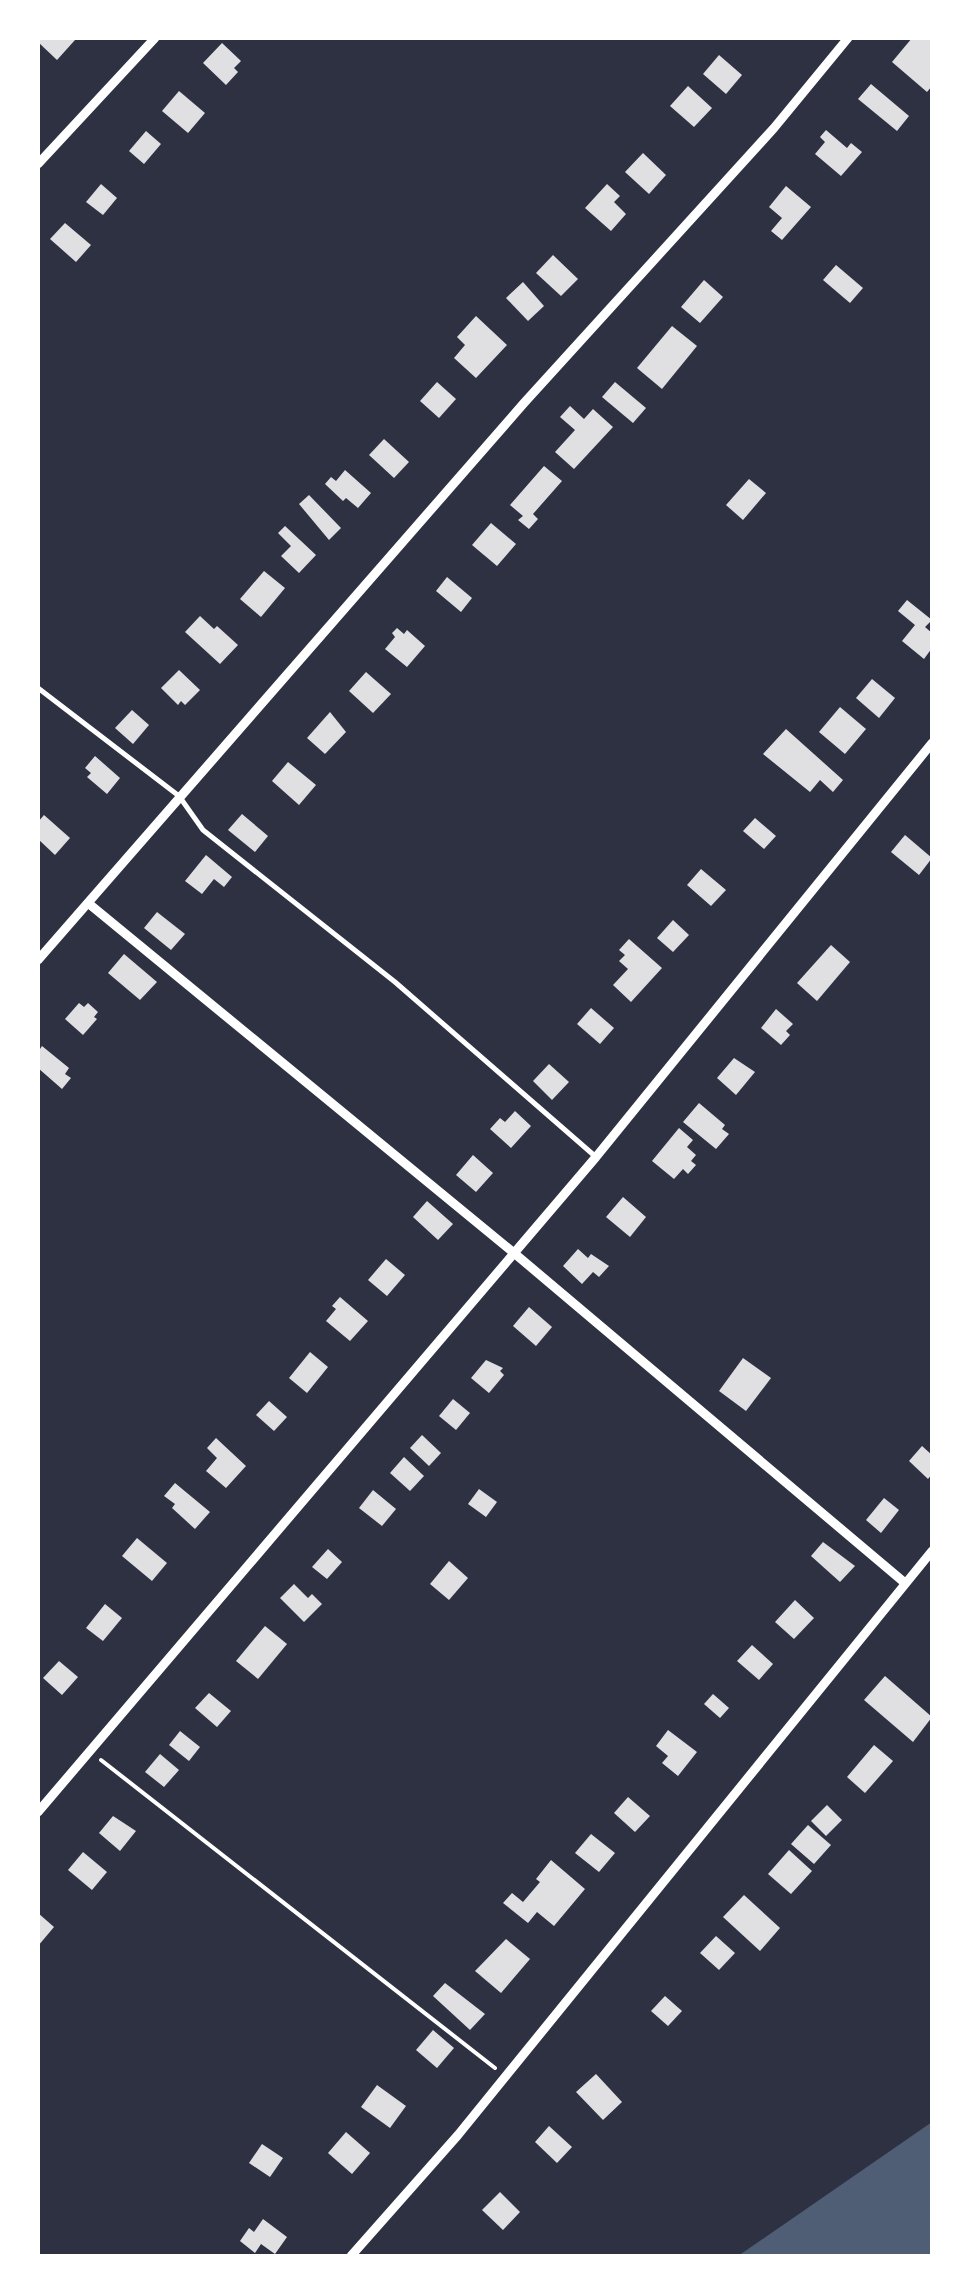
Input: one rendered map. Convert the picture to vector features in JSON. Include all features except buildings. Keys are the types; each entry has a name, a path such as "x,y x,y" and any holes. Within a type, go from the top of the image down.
{"street":[{"path":"38,164 155,38"},
{"path":"38,960 524,403 774,128 848,38"},
{"path":"38,1812 596,1157 932,743"},
{"path":"88,903 514,1253 906,1583"},
{"path":"350,2256 506,2076 932,1551"}],"lane":[{"path":"38,688 179,796 203,830 395,982 596,1157"}],"path":[{"path":"89,1751 506,2076"}],"water":[{"path":"932,2122 932,2256 738,2256"}]}
